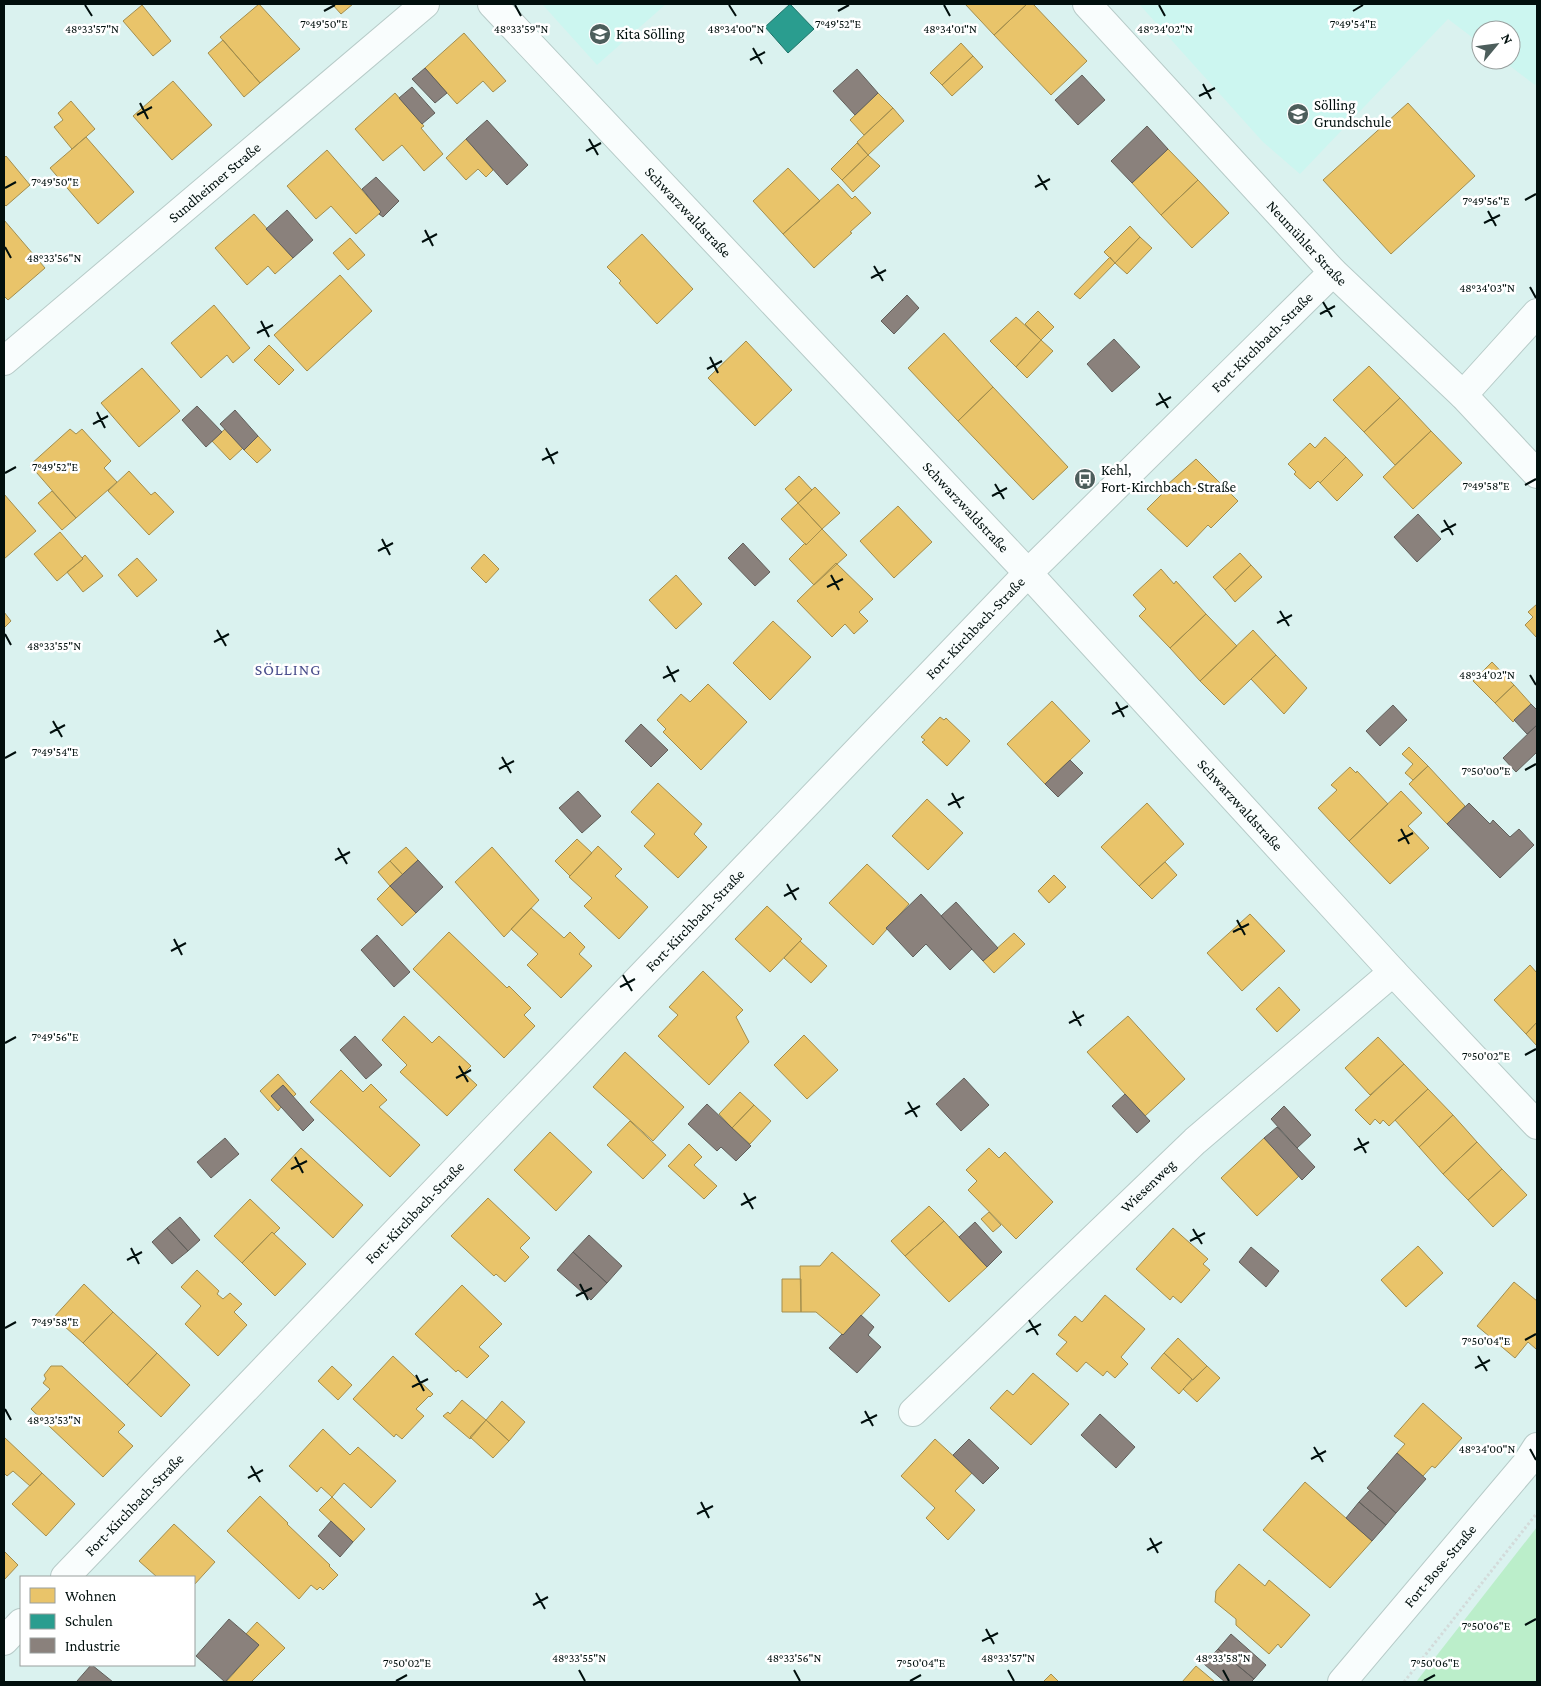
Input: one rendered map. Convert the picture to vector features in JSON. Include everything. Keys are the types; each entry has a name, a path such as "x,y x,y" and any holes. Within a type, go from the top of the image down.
{"street":[{"name":"Sundheimer Straße","path":"4,361 424,4"},
{"name":"Schwarzwaldstraße","path":"492,4 1028,573 1537,1125"},
{"name":"Neumühler Straße","path":"1087,4 1333,272 1463,395 1537,474"},
{"name":"Fort-Kirchbach-Straße","path":"66,1576 1028,573 1333,272"},
{"path":"1463,395 1537,313"},
{"name":"Wiesenweg","path":"913,1412 1195,1141 1394,972"},
{"name":"Fort-Bose-Straße","path":"1342,1682 1520,1471 1537,1447"},
{"path":"4,1641 20,1624"}],"path":[{"path":"1404,1682 1537,1513"}],"shaded area":[{"name":"Kita Sölling","path":"542,4 666,4 597,65"},
{"name":"Sölling Grundschule","path":"1139,4 1537,4 1537,82 1535,85 1515,70 1521,70 1521,20 1471,20 1471,36 1448,19 1300,174 1263,142"}],"green space":[{"path":"1537,1527 1537,1682 1416,1682"}],"building: Wohnen":[{"path":"259,4 300,49 260,83 220,37"},
{"path":"332,4 353,4 341,14"},
{"path":"965,4 1027,4 994,35"},
{"path":"1027,4 1033,4 1087,61 1051,95 994,35"},
{"path":"142,5 171,41 153,56 123,21"},
{"path":"464,33 506,81 493,92 483,81 457,104 425,68"},
{"path":"223,40 260,83 244,97 208,53"},
{"path":"961,43 973,56 942,85 930,73"},
{"path":"973,56 983,67 952,96 942,85"},
{"path":"173,81 212,125 172,160 133,116"},
{"path":"395,93 424,126 421,128 443,154 424,171 402,145 383,161 355,129"},
{"path":"878,93 893,108 864,135 850,120"},
{"path":"71,101 95,129 72,149 54,127 63,120 58,113"},
{"path":"1408,103 1475,176 1391,254 1323,180"},
{"path":"893,108 904,121 868,155 857,142"},
{"path":"86,137 134,192 98,224 50,168"},
{"path":"466,139 493,170 486,177 478,169 466,180 446,158"},
{"path":"857,143 868,155 842,180 831,169"},
{"path":"1168,149 1198,180 1161,215 1132,183"},
{"path":"327,150 381,212 356,234 331,206 316,219 287,186"},
{"path":"868,155 880,166 853,192 842,180"},
{"path":"6,156 30,185 6,206 4,204 4,158"},
{"path":"788,168 820,201 783,234 753,201"},
{"path":"1198,180 1229,213 1192,248 1161,215"},
{"path":"838,184 852,199 855,196 871,213 814,268 783,234"},
{"path":"254,214 293,258 275,274 268,266 247,285 215,248"},
{"path":"4,220 45,268 8,300 4,296"},
{"path":"1130,226 1140,237 1115,263 1104,252"},
{"path":"642,234 693,289 657,324 619,283 621,281 607,267"},
{"path":"1140,237 1152,248 1127,274 1115,263"},
{"path":"350,238 365,255 348,270 333,253"},
{"path":"1110,257 1115,263 1080,299 1074,294"},
{"path":"340,275 372,311 307,371 274,335"},
{"path":"214,305 250,348 233,363 227,355 201,378 171,343"},
{"path":"1038,311 1054,327 1041,340 1025,324"},
{"path":"1016,317 1041,340 1016,367 990,341"},
{"path":"944,333 993,387 958,421 908,368"},
{"path":"1041,340 1053,351 1027,378 1016,367"},
{"path":"746,341 792,390 755,426 708,378"},
{"path":"269,345 294,370 279,385 254,360"},
{"path":"1369,366 1400,398 1364,432 1333,400"},
{"path":"142,368 180,411 139,447 101,403"},
{"path":"993,387 1068,467 1033,500 958,421"},
{"path":"1400,398 1431,431 1395,465 1364,432"},
{"path":"70,429 76,434 82,429 111,461 104,468 117,482 76,518 30,465"},
{"path":"225,429 243,448 230,460 212,441"},
{"path":"1431,431 1462,463 1413,509 1383,477"},
{"path":"258,436 271,450 257,463 244,450"},
{"path":"1325,437 1346,457 1320,483 1318,481 1310,489 1294,474 1296,472 1288,464 1310,443 1315,448"},
{"path":"1346,457 1363,475 1337,501 1320,483"},
{"path":"1196,459 1238,501 1211,528 1208,525 1187,547 1147,509 1169,487 1167,485"},
{"path":"129,471 151,495 155,492 174,512 149,535 108,491"},
{"path":"799,476 812,490 798,503 785,489"},
{"path":"815,487 840,513 822,529 798,503"},
{"path":"52,491 76,518 62,530 38,503"},
{"path":"4,494 36,531 4,559"},
{"path":"798,503 822,529 806,545 781,519"},
{"path":"898,506 932,542 894,578 860,541"},
{"path":"822,529 847,555 814,585 789,559"},
{"path":"60,532 83,559 57,581 34,554"},
{"path":"1240,553 1251,565 1225,590 1213,577"},
{"path":"484,554 499,569 486,583 471,568"},
{"path":"85,555 103,576 83,592 67,572 83,559"},
{"path":"137,558 157,580 137,597 118,575"},
{"path":"836,563 873,599 859,612 868,621 854,634 845,624 832,637 797,601"},
{"path":"1251,565 1262,577 1235,602 1225,590"},
{"path":"1161,569 1174,584 1176,581 1206,614 1170,648 1139,616 1146,609 1133,595"},
{"path":"676,575 702,604 676,629 649,600"},
{"path":"1537,604 1537,638 1525,625 1533,617 1528,612"},
{"path":"4,612 11,621 4,628"},
{"path":"1206,614 1237,646 1200,681 1170,648"},
{"path":"773,621 811,657 770,700 733,663"},
{"path":"1253,630 1276,655 1224,705 1200,681"},
{"path":"1276,655 1307,688 1284,714 1251,679"},
{"path":"1492,662 1514,685 1495,703 1473,681"},
{"path":"708,684 747,722 701,770 663,732 666,729 657,720 681,694 690,702"},
{"path":"1514,685 1531,704 1513,722 1495,703"},
{"path":"1052,701 1090,741 1045,784 1007,744"},
{"path":"940,717 944,720 946,718 970,741 947,766 922,742 925,740 921,737"},
{"path":"1409,747 1428,766 1413,780 1405,773 1413,764 1402,754"},
{"path":"1428,766 1465,806 1447,824 1409,784"},
{"path":"1350,767 1356,773 1357,771 1388,804 1349,841 1318,808 1337,790 1331,785"},
{"path":"658,783 702,824 694,834 707,847 678,878 644,846 655,834 631,812"},
{"path":"1401,791 1422,813 1408,826 1429,848 1390,884 1349,841"},
{"path":"927,799 963,833 928,870 892,836"},
{"path":"1147,803 1184,844 1139,886 1101,847"},
{"path":"577,839 592,853 570,876 555,861"},
{"path":"598,846 622,869 615,876 648,907 619,939 584,906 592,898 569,877"},
{"path":"406,847 418,860 403,875 390,861"},
{"path":"492,847 539,900 504,937 455,882"},
{"path":"390,861 403,875 390,886 378,872"},
{"path":"1165,862 1177,875 1152,899 1139,886"},
{"path":"867,864 909,904 873,945 829,903"},
{"path":"1054,875 1066,887 1049,903 1038,891"},
{"path":"390,886 416,913 402,926 377,899"},
{"path":"767,906 802,939 770,972 735,939"},
{"path":"531,908 564,938 570,932 585,947 579,954 592,966 561,998 527,965 538,954 511,929"},
{"path":"1250,914 1285,951 1242,991 1207,953"},
{"path":"449,932 507,988 509,986 531,1008 524,1015 535,1026 504,1058 413,969"},
{"path":"1014,933 1025,944 994,973 983,961"},
{"path":"800,941 827,966 811,983 784,958"},
{"path":"1530,965 1537,973 1537,1022 1526,1034 1494,1000"},
{"path":"703,971 743,1010 736,1017 749,1042 709,1085 658,1036 678,1015 669,1007"},
{"path":"1279,987 1300,1010 1277,1032 1256,1009"},
{"path":"404,1016 432,1043 439,1036 471,1066 464,1073 477,1085 447,1116 400,1072 407,1065 382,1040"},
{"path":"1128,1016 1185,1079 1145,1116 1087,1052"},
{"path":"1537,1022 1537,1046 1526,1034"},
{"path":"804,1035 838,1070 807,1099 774,1065"},
{"path":"1378,1037 1404,1064 1370,1095 1345,1068"},
{"path":"625,1052 684,1107 653,1141 593,1087"},
{"path":"1404,1064 1428,1089 1389,1126 1383,1120 1380,1124 1375,1119 1370,1125 1355,1110"},
{"path":"341,1070 363,1092 371,1084 387,1100 379,1107 420,1145 390,1177 310,1102"},
{"path":"278,1074 296,1094 293,1097 283,1085 271,1096 281,1107 278,1111 260,1091"},
{"path":"1428,1089 1453,1115 1419,1147 1395,1120"},
{"path":"740,1092 754,1105 732,1128 719,1114"},
{"path":"754,1105 771,1121 750,1144 732,1128"},
{"path":"1453,1115 1477,1142 1443,1174 1419,1147"},
{"path":"630,1121 666,1155 643,1179 607,1145"},
{"path":"550,1132 592,1172 556,1211 514,1170"},
{"path":"1264,1138 1299,1176 1257,1216 1221,1178"},
{"path":"1477,1142 1502,1169 1468,1200 1443,1174"},
{"path":"689,1144 702,1157 694,1165 717,1186 704,1199 668,1166"},
{"path":"301,1148 363,1205 333,1238 271,1180"},
{"path":"989,1148 999,1158 1005,1152 1053,1202 1016,1239 968,1190 977,1181 966,1170"},
{"path":"1502,1169 1527,1195 1493,1227 1468,1200"},
{"path":"488,1198 530,1238 520,1248 529,1257 505,1282 496,1274 494,1276 451,1236"},
{"path":"250,1199 280,1228 274,1234 272,1232 242,1263 214,1236"},
{"path":"929,1206 944,1221 905,1256 891,1241"},
{"path":"989,1212 1001,1225 993,1232 981,1219"},
{"path":"944,1221 987,1267 949,1302 905,1256"},
{"path":"1173,1228 1208,1259 1203,1264 1210,1270 1181,1303 1173,1296 1170,1300 1136,1269"},
{"path":"272,1232 306,1264 275,1296 242,1263"},
{"path":"1418,1246 1443,1273 1406,1307 1381,1280"},
{"path":"832,1252 880,1295 843,1335 816,1312 801,1312 800,1266 820,1266"},
{"path":"197,1270 219,1291 217,1294 223,1299 230,1293 242,1304 234,1312 247,1325 218,1356 185,1324 201,1306 181,1287"},
{"path":"782,1279 801,1279 801,1312 782,1312"},
{"path":"1514,1282 1537,1301 1537,1347 1536,1349 1528,1342 1515,1358 1477,1326"},
{"path":"84,1284 113,1312 83,1343 54,1317"},
{"path":"462,1285 502,1324 479,1347 489,1356 467,1378 458,1370 456,1372 415,1334"},
{"path":"1105,1295 1145,1329 1121,1357 1128,1364 1115,1378 1107,1371 1103,1376 1086,1362 1077,1372 1056,1354 1067,1342 1058,1335 1075,1316 1082,1322"},
{"path":"113,1312 157,1353 127,1385 83,1343"},
{"path":"1178,1338 1207,1366 1193,1380 1164,1353"},
{"path":"157,1353 190,1385 161,1417 127,1385"},
{"path":"1164,1353 1192,1379 1179,1394 1151,1368"},
{"path":"393,1356 433,1394 416,1409 424,1416 402,1439 396,1434 394,1437 353,1399"},
{"path":"51,1366 62,1366 125,1425 118,1432 133,1446 103,1477 31,1409 50,1389 43,1383 46,1379 44,1375"},
{"path":"332,1366 352,1385 338,1400 318,1381"},
{"path":"1207,1366 1220,1378 1197,1402 1183,1389"},
{"path":"1033,1373 1069,1404 1031,1445 990,1408 1007,1390 1013,1395"},
{"path":"462,1400 486,1420 470,1439 443,1416 448,1412 450,1414"},
{"path":"502,1401 525,1422 509,1441 486,1420"},
{"path":"1423,1403 1462,1438 1435,1468 1432,1466 1423,1476 1397,1453 1405,1444 1394,1436"},
{"path":"486,1420 509,1441 493,1458 470,1437"},
{"path":"323,1429 350,1455 358,1447 396,1481 371,1508 344,1483 332,1497 321,1487 317,1492 289,1466"},
{"path":"4,1437 42,1473 30,1486 13,1471 7,1476 4,1473"},
{"path":"935,1439 972,1473 955,1491 975,1510 948,1540 926,1518 935,1508 901,1476"},
{"path":"42,1473 75,1504 46,1536 12,1504"},
{"path":"1305,1482 1372,1541 1330,1588 1263,1530"},
{"path":"260,1496 338,1575 323,1590 320,1587 317,1590 311,1585 299,1599 227,1531"},
{"path":"332,1497 365,1529 353,1542 319,1510"},
{"path":"174,1524 215,1562 195,1584 195,1576 156,1576 139,1561"},
{"path":"4,1551 18,1565 4,1580"},
{"path":"1239,1564 1265,1586 1269,1580 1310,1615 1281,1648 1278,1644 1269,1654 1236,1625 1236,1619 1215,1602 1216,1591"},
{"path":"257,1622 285,1648 251,1682 226,1682 259,1645 246,1634"},
{"path":"1196,1666 1215,1682 1182,1682"},
{"path":"1051,1674 1059,1682 1043,1682"}],"building: Schulen":[{"path":"790,4 814,29 788,53 765,27"}],"building: Industrie":[{"path":"425,68 447,93 435,103 412,79"},
{"path":"857,69 878,93 855,115 833,91"},
{"path":"1082,75 1105,100 1078,125 1055,100"},
{"path":"412,87 435,113 422,124 399,98"},
{"path":"487,120 528,165 507,185 466,139"},
{"path":"1147,126 1168,149 1132,183 1111,161"},
{"path":"376,177 399,201 383,217 362,189"},
{"path":"287,210 313,240 293,258 266,229"},
{"path":"907,295 919,308 894,334 881,321"},
{"path":"1114,339 1140,367 1112,392 1087,364"},
{"path":"197,406 222,432 206,447 182,420"},
{"path":"235,410 258,436 244,450 220,424"},
{"path":"1418,514 1441,539 1417,562 1394,537"},
{"path":"743,543 770,572 755,586 728,558"},
{"path":"1531,704 1537,710 1537,725 1527,734 1514,720"},
{"path":"1393,705 1407,720 1380,746 1366,731"},
{"path":"641,724 668,750 651,767 625,741"},
{"path":"1537,725 1537,752 1516,772 1503,758"},
{"path":"1070,760 1083,773 1058,797 1045,784"},
{"path":"578,791 601,816 582,833 559,808"},
{"path":"1469,803 1490,824 1493,820 1510,837 1519,829 1534,845 1500,878 1447,824"},
{"path":"418,860 443,887 416,913 390,886"},
{"path":"921,894 972,949 950,970 926,944 913,957 886,928"},
{"path":"956,902 998,948 983,961 941,916"},
{"path":"377,935 410,972 394,987 361,950"},
{"path":"355,1036 382,1065 366,1079 340,1050"},
{"path":"964,1078 989,1105 961,1131 936,1104"},
{"path":"283,1085 314,1120 303,1131 271,1096"},
{"path":"1125,1094 1150,1121 1137,1133 1112,1106"},
{"path":"707,1104 751,1146 736,1161 721,1147 717,1151 688,1124"},
{"path":"1284,1106 1311,1135 1297,1148 1271,1119"},
{"path":"1277,1127 1315,1167 1302,1180 1264,1138"},
{"path":"225,1138 239,1154 211,1178 197,1162"},
{"path":"180,1217 200,1240 188,1251 167,1228"},
{"path":"975,1222 1002,1252 987,1267 959,1237"},
{"path":"167,1228 188,1251 172,1264 152,1242"},
{"path":"589,1235 622,1266 607,1283 573,1252"},
{"path":"1251,1247 1279,1271 1266,1287 1239,1262"},
{"path":"573,1252 607,1283 591,1300 557,1270"},
{"path":"861,1315 874,1327 868,1335 881,1347 857,1373 829,1348"},
{"path":"1100,1414 1135,1447 1116,1468 1081,1435"},
{"path":"969,1439 999,1468 983,1484 953,1455"},
{"path":"1397,1453 1426,1479 1396,1513 1367,1488"},
{"path":"1370,1490 1396,1513 1386,1525 1359,1502"},
{"path":"1359,1502 1386,1525 1372,1541 1346,1518"},
{"path":"331,1521 353,1542 340,1557 318,1536"},
{"path":"229,1619 259,1645 225,1682 196,1656"},
{"path":"1231,1634 1266,1665 1254,1679 1218,1649"},
{"path":"1218,1649 1254,1679 1251,1682 1225,1682 1204,1664"},
{"path":"90,1666 93,1666 113,1682 78,1682"}],"place":[{"name":"Kita Sölling","path":"600,34"},
{"name":"Sölling Grundschule","path":"1298,114"},
{"name":"Kehl, Fort-Kirchbach-Straße","path":"1085,479"}],"district":[{"name":"SÖLLING","path":"288,669"}]}
